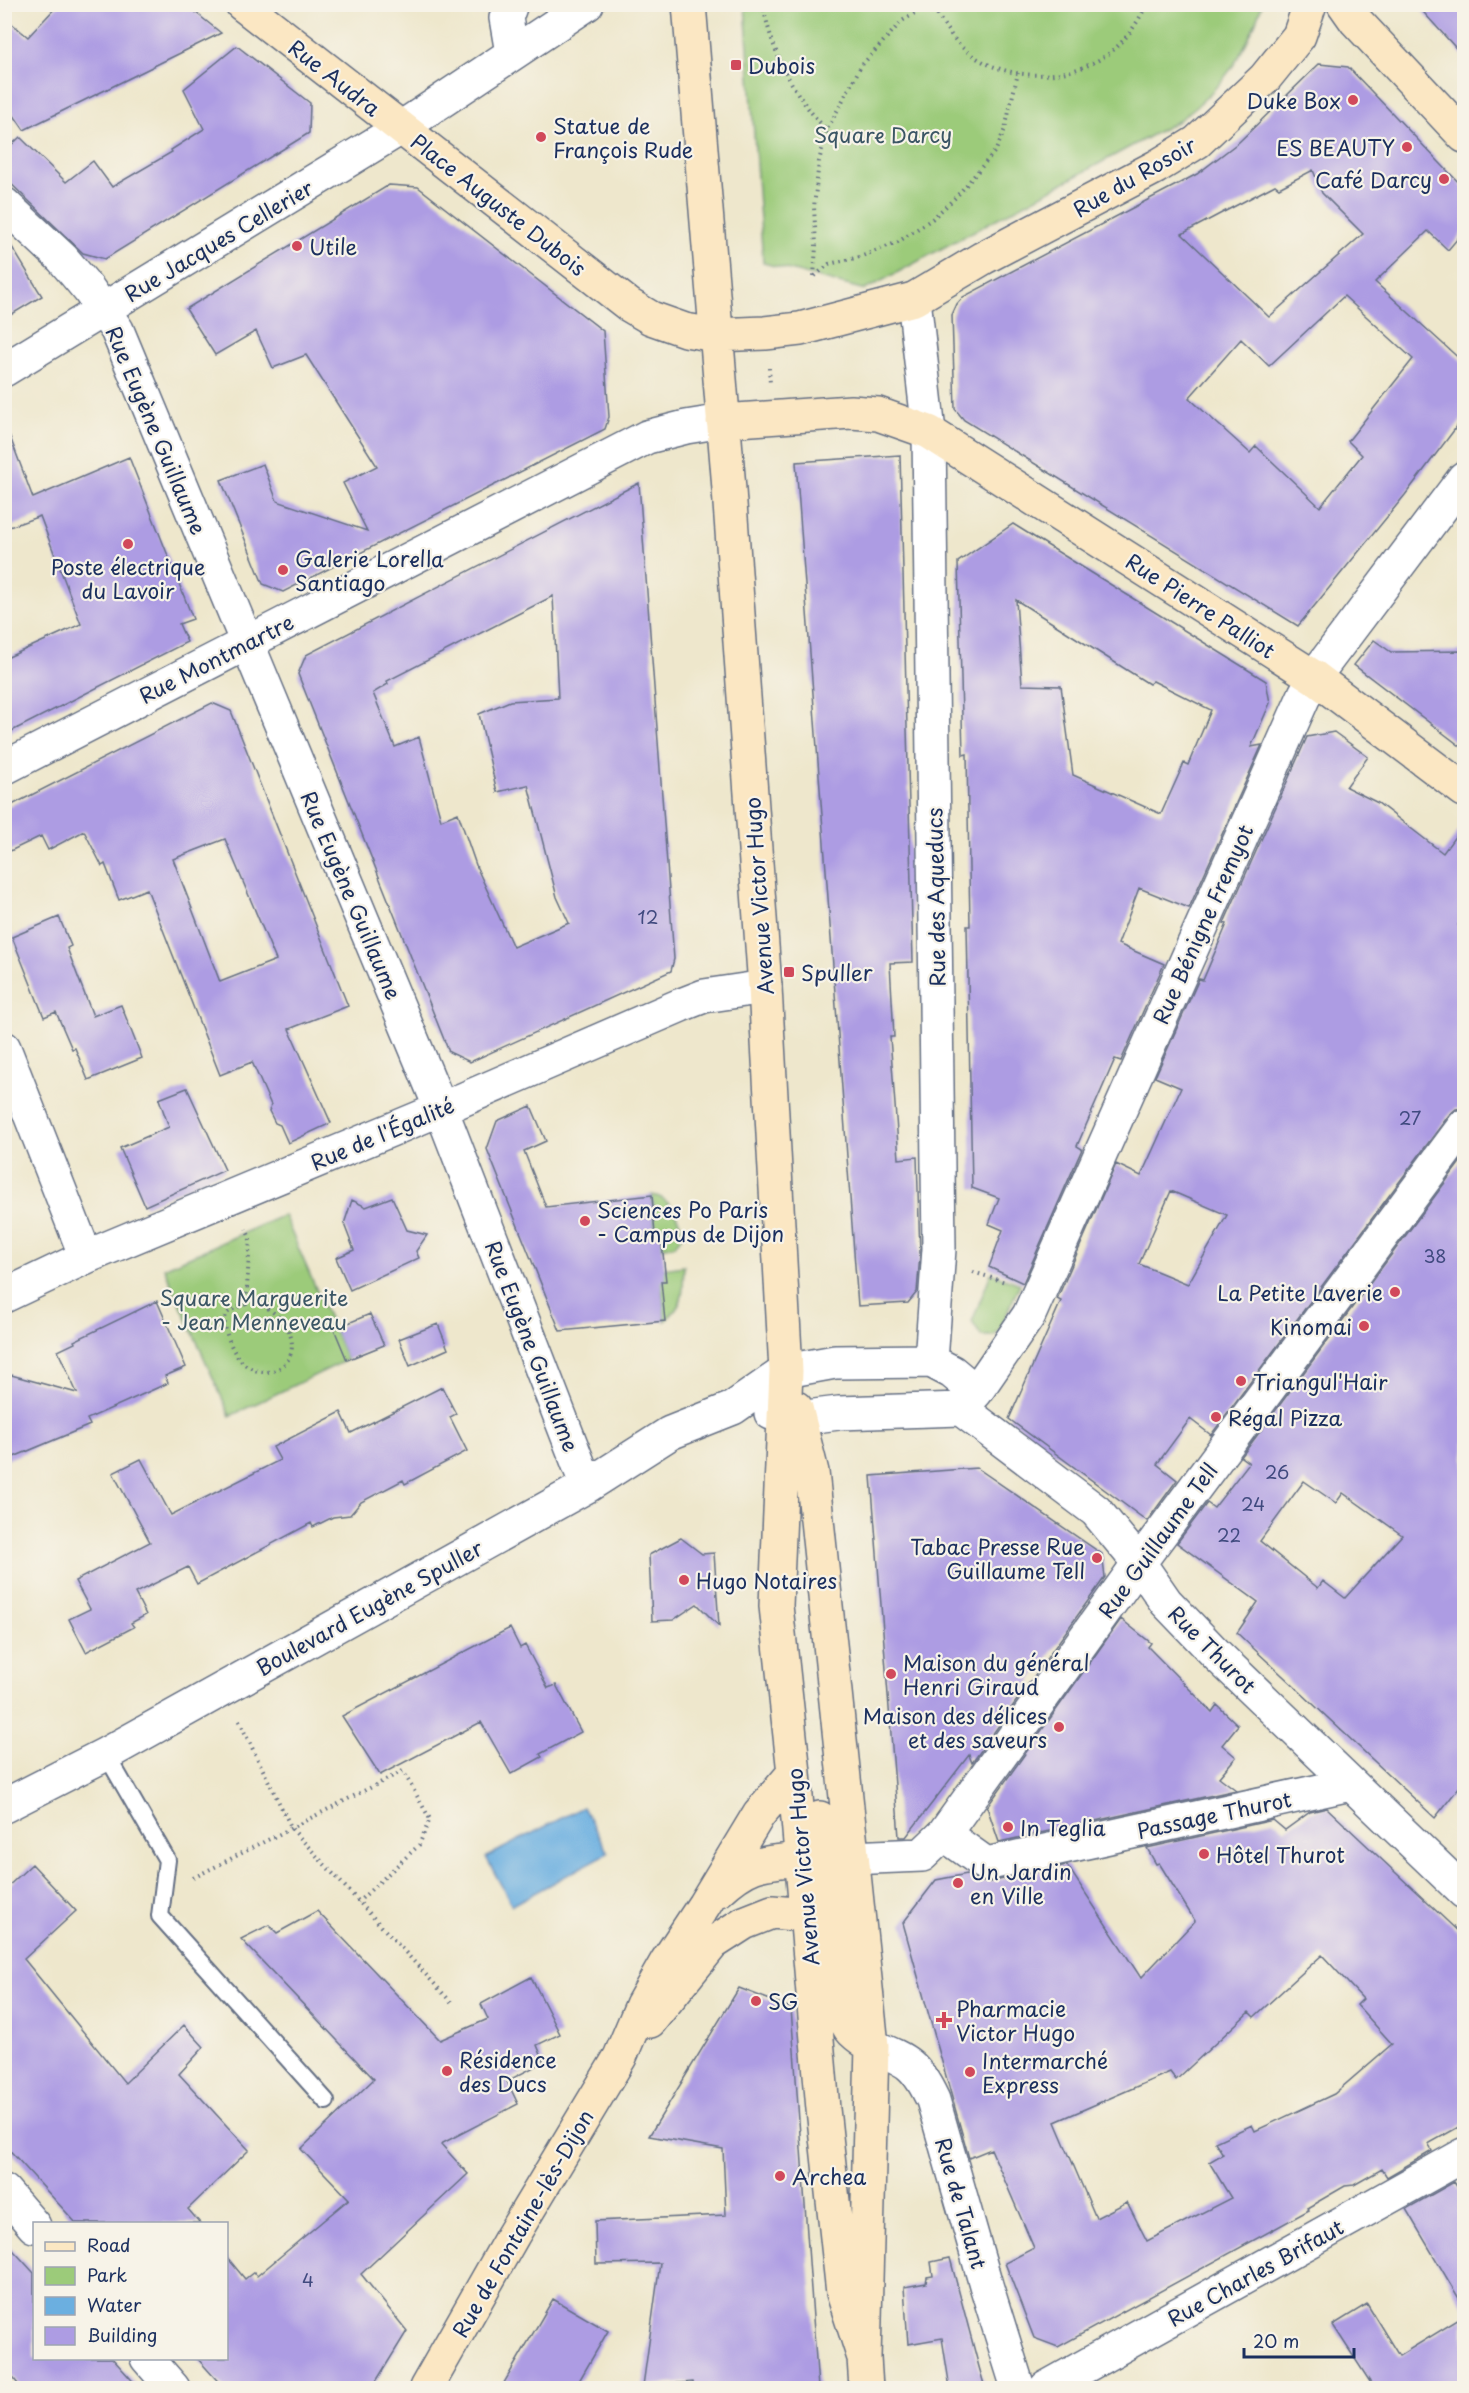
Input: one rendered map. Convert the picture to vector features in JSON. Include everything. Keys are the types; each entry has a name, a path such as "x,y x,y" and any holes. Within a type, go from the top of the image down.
{"main road":[{"name":"Rue Audra","path":"242,4 400,128"},
{"name":"Avenue Victor Hugo","path":"689,4 765,987 786,1371 791,1417 781,1519 776,1606 794,1773 826,1859 872,2046 865,2373"},
{"name":"Rue du Rosoir","path":"914,299 983,258 1156,167 1197,142 1264,78 1299,36 1310,4"},
{"path":"1344,4 1356,21 1464,136"},
{"name":"Place Auguste Dubois","path":"400,128 629,305 651,318 685,330 716,335 800,329 914,299"},
{"name":"Rue Pierre Palliot","path":"723,421 860,413 878,414 929,432 1314,677 1464,790"},
{"name":"Avenue Victor Hugo","path":"791,1417 812,1472 826,1859 817,1907 823,2109 843,2293 865,2373"},
{"path":"781,1519 826,1859 817,1907 844,2023 853,2034 872,2046"},
{"name":"Rue de Fontaine-lès-Dijon","path":"426,2388 513,2235 620,2057 642,2005 667,1961 759,1814 794,1773"},
{"name":"Rue de Fontaine-lès-Dijon","path":"704,1905 733,1877 753,1865 826,1859"},
{"name":"Rue de Fontaine-lès-Dijon","path":"620,2057 713,1943 744,1923 772,1912 817,1907"}],"street":[{"path":"511,4 506,18 512,53"},
{"name":"Place Auguste Dubois","path":"400,128 587,4"},
{"name":"Rue Jacques Cellerier","path":"4,370 400,128"},
{"name":"Rue Eugène Guillaume","path":"4,204 62,258 104,310 117,330 441,1109 587,1486"},
{"name":"Rue des Aqueducs","path":"914,299 929,432 939,1237 931,1361"},
{"name":"Rue Montmartre","path":"4,768 647,437 723,421"},
{"name":"Rue Bénigne Fremyot","path":"968,1400 1029,1315 1296,712 1314,677 1464,478"},
{"name":"Rue de l'Égalité","path":"4,1296 86,1257 704,996 765,987"},
{"path":"4,1048 86,1257"},
{"name":"Rue Guillaume Tell","path":"826,1859 922,1855 944,1834 1139,1563 1464,1126"},
{"path":"786,1371 835,1362 931,1361"},
{"name":"Rue Thurot","path":"931,1361 952,1372 968,1400 1096,1511 1139,1563 1173,1610 1464,1892"},
{"name":"Boulevard Eugène Spuller","path":"4,1806 106,1754 587,1486 670,1433 734,1408 786,1371"},
{"path":"791,1417 968,1400"},
{"name":"Boulevard Eugène Spuller","path":"734,1408 791,1417"},
{"name":"Passage Thurot","path":"944,1834 986,1864 1351,1784"},
{"name":"Rue de Talant","path":"872,2046 909,2062 923,2079 933,2100 1018,2388"},
{"name":"Rue Charles Brifaut","path":"1046,2388 1461,2164"},
{"path":"4,2191 33,2225"},
{"path":"149,2360 173,2388"}],"lane":[{"path":"106,1754 167,1860 160,1916 327,2101"}],"path":[{"path":"763,4 777,54 810,113 827,130"},
{"path":"1018,73 1005,129 996,150 956,197 932,219 898,242 860,257 829,264 814,276 816,246 814,207 819,160 827,130 861,66 902,21 931,4 945,29 965,50 990,64 1018,73 1050,75 1082,68 1111,52 1134,28 1147,4"},
{"path":"768,362 771,392"},
{"path":"233,1195 250,1238 246,1304"},
{"path":"969,1270 1010,1284"},
{"path":"261,1303 287,1327 292,1347 284,1366 273,1371 253,1371 242,1364 227,1336 224,1320 226,1314 246,1304 261,1303"},
{"path":"224,1689 292,1829 451,2002"},
{"path":"162,1893 404,1772 430,1819 419,1845 358,1902"}],"green space":[{"name":"Square Darcy","path":"745,4 1262,5 1248,40 1230,70 1207,97 1178,121 865,290 763,263"},
{"path":"652,1195 669,1204 676,1215 684,1234 675,1245 660,1248 660,1242 663,1242 662,1235 655,1235"},
{"name":"Square Marguerite - Jean Menneveau","path":"284,1215 347,1360 230,1416 164,1268"},
{"path":"684,1266 680,1302 665,1321 661,1281 666,1280 662,1269"},
{"path":"991,1273 1020,1284 999,1331 994,1336 981,1336 972,1322"}],"water":[{"path":"583,1807 608,1853 512,1905 486,1857"}],"building":[{"path":"59,4 185,4 221,33 24,130 4,101 4,17 28,37"},
{"path":"1416,4 1464,4 1464,57"},
{"path":"237,46 310,103 309,133 105,259 83,253 4,177 4,152 20,137 66,182 93,161 112,187 172,152 171,150 204,129 184,89"},
{"path":"1319,64 1348,67 1464,188 1464,231 1448,250 1428,231 1375,282 1464,363 1464,417 1405,495 1298,626 964,420 955,409 952,315 963,297 1197,174 1239,142","holes":["1313,170 1322,193 1363,234 1269,317 1182,234 1275,185 1279,188","1344,296 1413,359 1348,441 1362,455 1320,507 1256,446 1250,453 1189,398 1241,339 1269,366"]},
{"path":"389,185 418,187 603,331 609,417 605,429 283,592 263,584 221,480 263,464 277,501 367,531 343,483 377,466 306,355 273,368 256,331 215,355 186,309"},
{"path":"4,234 42,296 4,319"},
{"name":"Poste électrique du Lavoir","path":"7,429 33,498 129,457 193,619 179,624 187,642 4,735 4,659 81,624 40,516 4,529 4,430"},
{"path":"900,455 913,962 890,963 894,1037 890,1037 899,1159 917,1157 920,1254 917,1292 908,1303 858,1306 796,462"},
{"path":"639,483 674,959 671,971 470,1062 449,1052 298,674 306,655","holes":["553,596 558,698 510,701 479,714 497,792 528,785 557,897 569,923 513,947 477,868 458,813 441,820 419,737 395,747 373,693 388,684 387,681"]},
{"path":"1013,524 1266,681 1270,703 1251,747 1262,745 1189,908 1139,888 1118,944 1164,964 1121,1061 1115,1059 1077,1146 1082,1149 1023,1283 989,1267 1003,1230 989,1224 999,1198 972,1188 967,926 970,926 967,754 963,755 958,562","holes":["1016,600 1149,684 1153,681 1211,710 1188,765 1184,763 1161,814 1073,775 1061,686 1022,685"]},
{"path":"1374,640 1391,652 1464,651 1464,749 1354,665"},
{"path":"212,703 231,711 348,1006 289,1029 331,1123 288,1143 280,1125 275,1123 269,1111 271,1105 252,1062 220,1075 147,889 119,900 105,864 102,866 84,831 48,850 41,836 4,854 4,809","holes":["225,839 276,960 220,982 173,859"]},
{"path":"1334,732 1368,757 1346,787 1378,803 1443,853 1464,824 1464,916 1458,925 1464,929 1464,1108 1456,1109 1449,1115 1211,1435 1190,1419 1157,1464 1177,1480 1147,1521 1009,1419 1061,1301 1057,1299 1116,1164 1141,1176 1181,1088 1155,1077 1199,979 1203,980 1227,924 1224,923 1307,737","holes":["1171,1191 1227,1215 1188,1284 1139,1264"]},
{"path":"59,917 71,946 67,948 93,1016 121,1005 142,1058 88,1080 75,1048 72,1049 56,1012 44,1017 12,937"},
{"path":"187,1088 225,1170 145,1206 120,1148 169,1127 159,1099"},
{"name":"Sciences Po Paris - Campus de Dijon","path":"531,1106 546,1141 524,1151 546,1207 652,1195 655,1235 661,1235 666,1281 661,1281 665,1321 560,1331 487,1149 497,1121"},
{"path":"1464,1157 1464,1781 1435,1818 1237,1633 1258,1602 1177,1543 1207,1503 1214,1508 1249,1463 1241,1457","holes":["1304,1481 1336,1503 1343,1493 1402,1535 1345,1598 1323,1581 1318,1588 1260,1541"]},
{"path":"392,1197 407,1230 427,1235 416,1251 419,1258 350,1290 336,1258 354,1250 344,1224 352,1200 366,1207"},
{"path":"157,1301 186,1367 165,1376 168,1383 87,1419 90,1425 4,1461 4,1373 77,1393 58,1351"},
{"path":"370,1314 384,1345 347,1360 334,1329"},
{"path":"438,1324 448,1349 410,1366 399,1339"},
{"path":"442,1387 456,1414 450,1417 467,1451 405,1484 403,1480 361,1502 350,1515 333,1517 313,1527 311,1523 197,1584 188,1567 135,1593 146,1615 131,1623 134,1627 86,1652 69,1619 90,1609 75,1581 150,1542 113,1473 141,1459 171,1515 280,1460 273,1447 341,1412 351,1433"},
{"path":"977,1468 1102,1554 1105,1577 972,1763 969,1755 906,1837 899,1837 871,1476"},
{"name":"Hugo Notaires","path":"681,1538 702,1554 714,1553 719,1626 697,1604 673,1620 652,1621 649,1555"},
{"path":"1121,1619 1151,1643 1148,1647 1212,1712 1217,1705 1238,1725 1222,1745 1236,1757 1219,1777 1236,1790 999,1842 987,1807"},
{"path":"510,1628 520,1648 525,1645 548,1688 556,1685 581,1732 540,1754 542,1757 511,1774 481,1722 380,1775 342,1716"},
{"path":"1327,1808 1464,1937 1464,2124 1428,2144 1432,2151 1387,2177 1382,2169 1354,2185 1345,2186 1307,2208 1309,2210 1058,2347 1034,2338 1005,2263 1034,2248 991,2149 969,2158 903,1923 936,1880 967,1874 982,1882 990,1882 1067,1865 1141,1978 1195,1921 1147,1848 1273,1820 1285,1830 1310,1812","holes":["1322,1955 1363,1999 1357,2005 1392,2044 1334,2094 1255,2131 1252,2125 1215,2142 1223,2154 1209,2162 1231,2198 1147,2241 1127,2202 1096,2218 1055,2122 1170,2072 1176,2080 1249,2012 1254,2017"]},
{"path":"32,1864 76,1911 24,1959 125,2083 184,2025 204,2047 179,2074 249,2150 188,2209 199,2222 75,2222 4,2144 4,1890"},
{"name":"Résidence des Ducs","path":"317,1911 440,2040 488,2019 481,2004 531,1977 560,2034 537,2045 544,2062 507,2081 518,2104 441,2144 468,2174 361,2274 407,2331 372,2388 224,2388 199,2360 228,2360 228,2258 245,2279 254,2272 257,2276 349,2199 301,2149 374,2079 241,1939 269,1925 277,1933"},
{"path":"739,1988 791,2008 818,2388 694,2388 693,2382 643,2386 660,2263 596,2264 595,2221 726,2215 723,2149 649,2136"},
{"path":"1454,2182 1464,2197 1464,2307 1406,2209"},
{"path":"4,2240 33,2272 33,2360 114,2360 139,2388 21,2388 4,2366"},
{"path":"950,2258 985,2388 950,2388 942,2338 908,2344 904,2287 926,2283 927,2277 933,2276 931,2262"},
{"path":"553,2299 608,2331 575,2388 501,2388"},
{"path":"1367,2304 1399,2356 1464,2316 1464,2382 1454,2388 1374,2388 1333,2325"}],"place":[{"name":"Dubois","path":"736,65"},
{"name":"Duke Box","path":"1353,100"},
{"name":"Statue de François Rude","path":"541,137"},
{"name":"ES BEAUTY","path":"1407,147"},
{"name":"Café Darcy","path":"1444,179"},
{"name":"Utile","path":"297,246"},
{"name":"Poste électrique du Lavoir","path":"128,544"},
{"name":"Galerie Lorella Santiago","path":"283,570"},
{"name":"Spuller","path":"789,972"},
{"name":"Sciences Po Paris - Campus de Dijon","path":"585,1221"},
{"name":"La Petite Laverie","path":"1395,1292"},
{"name":"Kinomai","path":"1364,1326"},
{"name":"Triangul'Hair","path":"1241,1381"},
{"name":"Régal Pizza","path":"1216,1417"},
{"name":"Tabac Presse Rue Guillaume Tell","path":"1097,1558"},
{"name":"Hugo Notaires","path":"684,1580"},
{"name":"Maison du général Henri Giraud","path":"891,1674"},
{"name":"Maison des délices et des saveurs","path":"1059,1727"},
{"name":"In Teglia","path":"1008,1827"},
{"name":"Hôtel Thurot","path":"1204,1854"},
{"name":"Un Jardin en Ville","path":"958,1883"},
{"name":"SG","path":"756,2001"},
{"name":"Pharmacie Victor Hugo","path":"944,2020"},
{"name":"Résidence des Ducs","path":"447,2071"},
{"name":"Intermarché Express","path":"970,2072"},
{"name":"Archea","path":"780,2176"}]}
